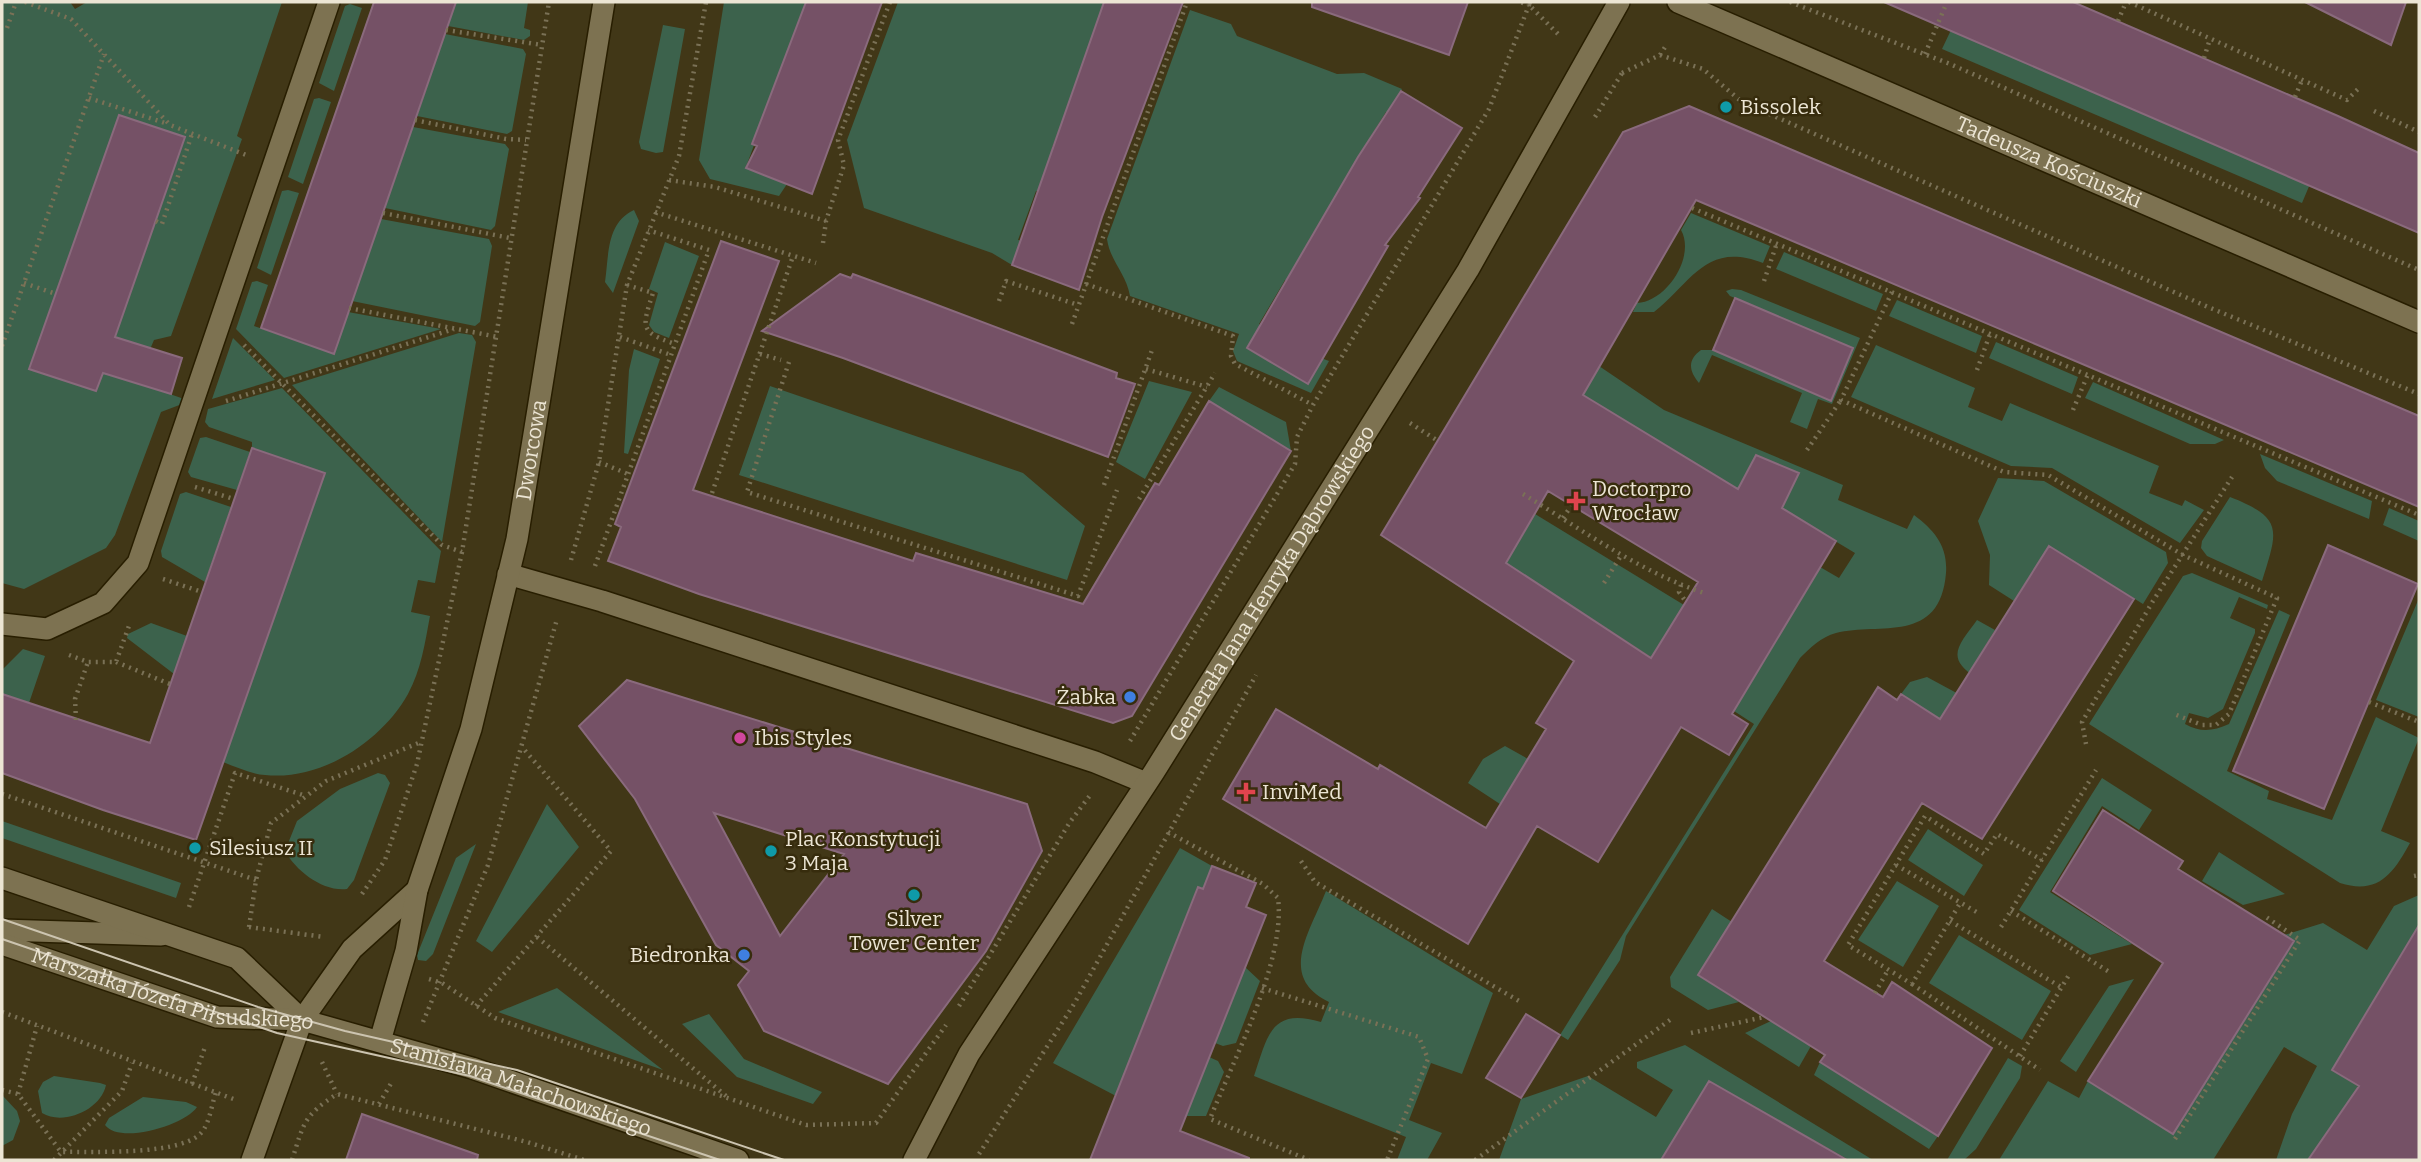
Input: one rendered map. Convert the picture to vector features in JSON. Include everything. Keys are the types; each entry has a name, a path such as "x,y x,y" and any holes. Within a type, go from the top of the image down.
{"street":[{"path":"2,624 47,629 103,603 138,563 329,2"},
{"name":"Dworcowa","path":"380,1041 406,951 417,890 471,729 508,574 604,2"},
{"name":"Generała Jana Henryka Dąbrowskiego","path":"914,1160 969,1054 1146,783 1468,270 1619,2"},
{"name":"Tadeusza Kościuszki","path":"1678,2 2419,322"},
{"path":"508,574 602,601 1112,769 1146,783"},
{"name":"Marszałka Józefa Piłsudskiego","path":"2,878 237,958 302,1020"},
{"name":"Dworcowa","path":"252,1160 302,1020 352,948 417,890"},
{"path":"2,930 170,935"},
{"name":"Marszałka Józefa Piłsudskiego","path":"2,944 217,1017 302,1020"},
{"name":"Stanisława Małachowskiego","path":"302,1020 472,1068 738,1160"}],"path":[{"path":"7,28 16,2"},
{"path":"25,2 71,19 170,125"},
{"path":"361,896 385,860 421,741 463,552 549,2"},
{"path":"571,559 599,461 627,285 679,156 706,2"},
{"path":"823,243 826,221 844,165 838,140 890,2"},
{"path":"1072,324 1187,2"},
{"path":"1520,2 1530,4 1558,34"},
{"path":"1790,2 1925,54 2419,270"},
{"path":"1925,54 1947,2"},
{"path":"2118,21 2127,2 2347,100 2360,87"},
{"path":"1129,742 1295,464 1297,437 1313,405 1489,109 1530,4"},
{"path":"446,30 543,45"},
{"path":"2204,58 2211,38"},
{"path":"1613,68 1622,73 1660,55 1667,44"},
{"path":"2,346 104,54"},
{"path":"1660,55 1703,69 1741,102 2196,301 2419,394"},
{"path":"2295,97 2302,80"},
{"path":"89,98 237,151"},
{"path":"2374,111 2419,132"},
{"path":"415,120 506,139 526,140"},
{"path":"156,222 162,224 192,134"},
{"path":"669,180 715,187 826,221"},
{"path":"1692,208 2419,514"},
{"path":"655,212 816,263"},
{"path":"383,213 510,238"},
{"path":"593,570 709,250 648,230"},
{"path":"1764,281 1777,243"},
{"path":"712,493 793,256"},
{"path":"999,301 1006,281 1078,305"},
{"path":"24,283 56,294"},
{"path":"1086,284 1233,336 1231,356 1235,364 1313,405"},
{"path":"627,285 653,293 644,321 646,330 653,336 675,344"},
{"path":"1807,450 1841,400 1892,292"},
{"path":"349,308 498,337"},
{"path":"217,327 234,334 442,545 463,552"},
{"path":"192,402 206,407 454,330"},
{"path":"1977,370 1990,334"},
{"path":"620,337 671,355"},
{"path":"1104,485 1152,350"},
{"path":"760,354 781,360"},
{"path":"789,362 747,492 1077,596 1117,490"},
{"path":"1146,369 1207,387"},
{"path":"1139,499 1215,373"},
{"path":"2073,410 2088,374"},
{"path":"1841,400 2004,472 2048,475 2183,555 2277,598 2229,714 2216,725 2202,725 2174,714"},
{"path":"1402,434 1409,422 1438,441"},
{"path":"599,461 628,474"},
{"path":"2086,744 2082,722 2232,477"},
{"path":"194,487 234,499"},
{"path":"1523,494 1622,554 1681,585 1704,593"},
{"path":"1563,518 1571,506"},
{"path":"1604,583 1622,554"},
{"path":"159,578 202,592"},
{"path":"1681,585 1679,592 1686,602"},
{"path":"410,1050 442,983 488,865 558,614"},
{"path":"76,719 75,699 88,662"},
{"path":"116,662 170,684"},
{"path":"979,1154 1074,1004 1257,673"},
{"path":"2369,702 2419,722"},
{"path":"248,927 256,880 271,823 326,781 421,741"},
{"path":"476,1006 611,851 522,746"},
{"path":"955,1011 1070,822 1112,769"},
{"path":"2001,927 2096,770"},
{"path":"190,903 235,773 307,796"},
{"path":"2,794 256,880"},
{"path":"2040,1070 1912,984 1848,945 1925,816 1984,854 1997,834 2042,860"},
{"path":"1168,832 1263,884 1278,898 1277,936 1262,988 1210,1119 1309,1160"},
{"path":"1301,861 1315,882 1519,1001"},
{"path":"1896,865 1959,905 1980,914"},
{"path":"1912,984 1959,905"},
{"path":"2011,911 2111,973"},
{"path":"2175,1139 2300,940 2266,917"},
{"path":"1950,921 2061,987"},
{"path":"320,936 328,928"},
{"path":"537,937 730,1099"},
{"path":"1875,993 1888,970"},
{"path":"2020,1056 2069,975"},
{"path":"428,978 442,983 495,1018 806,1125 876,1123 948,1022"},
{"path":"1262,988 1419,1037 1428,1059 1387,1160"},
{"path":"2,1012 236,1100"},
{"path":"1691,1032 1764,1017"},
{"path":"1475,1160 1670,1020"},
{"path":"18,1094 37,1026"},
{"path":"54,1160 122,1091 132,1063"},
{"path":"192,1084 197,1068"},
{"path":"2,1090 18,1094 61,1152"},
{"path":"61,1152 169,1148 190,1142 204,1131 216,1092"},
{"path":"292,1160 304,1121 316,1107 337,1094 527,1142 584,1160"}],"green space":[{"path":"2,2 70,2 75,9 87,2 282,2 237,136 242,139 171,336 154,340 136,382 184,399 182,404 161,412 115,535 106,548 24,589 2,583"},
{"path":"456,2 528,2 524,28 530,30 530,36 524,40 448,26"},
{"path":"724,2 811,2 806,3 746,167 787,184 779,196 710,179 699,160"},
{"path":"898,2 1109,2 1106,10 1102,8 1085,56 1088,58 1052,148 1056,150 1040,192 1036,191 1018,240 1023,241 1012,265 992,253 864,208 847,140"},
{"path":"350,4 362,8 334,91 319,83 345,6"},
{"path":"1190,10 1231,24 1237,36 1337,74 1364,73 1402,89 1389,114 1386,112 1358,157 1338,198 1335,197 1309,240 1312,243 1289,282 1285,280 1259,324 1262,327 1247,348 1308,384 1321,358 1329,361 1311,393 1237,361 1233,351 1239,334 1130,296 1109,247 1107,239"},
{"path":"663,25 685,29 663,152 656,153 641,149 639,142"},
{"path":"1951,30 2310,184 2302,203 1942,49"},
{"path":"445,34 523,49 526,54 512,131 507,134 417,116"},
{"path":"314,99 331,102 303,184 288,177"},
{"path":"413,127 505,144 509,149 495,226 491,230 385,208"},
{"path":"282,191 299,193 271,275 257,268"},
{"path":"634,210 639,221 613,293 605,282 610,241 618,223"},
{"path":"1691,213 1770,246 1763,263 1727,257 1713,261 1701,268 1654,312 1633,312 1637,303 1658,295 1676,276 1685,253 1681,230"},
{"path":"381,219 489,239 492,246 480,322 475,326 352,301"},
{"path":"665,242 699,256 669,338 654,332 649,325 658,293 649,289"},
{"path":"1784,252 1883,294 1876,311 1776,269"},
{"path":"252,282 268,285 254,326 333,353 348,312 441,329 284,378 236,329"},
{"path":"1741,290 1860,338 1832,404 1818,399 1807,429 1790,422 1802,393 1712,355 1699,383 1691,366 1693,358 1701,350 1713,350 1830,401 1853,348 1730,296 1726,291"},
{"path":"1897,300 1982,336 1976,353 1889,316"},
{"path":"459,333 472,335 476,342 442,542 292,385"},
{"path":"233,338 275,380 212,399"},
{"path":"1996,342 2078,377 2072,394 1989,358"},
{"path":"1876,345 1975,388 1968,407 2002,421 2010,403 2159,466 2149,493 2182,506 2185,500 2204,510 2180,543 2052,468 2011,466 1851,397"},
{"path":"634,349 660,359 628,454 624,453 629,370"},
{"path":"1599,366 1664,410 1843,485 1838,500 1907,529 1914,515 1928,527 1942,547 1946,573 1941,596 1932,611 1920,621 1905,626 1836,633 1821,640 1800,658 1626,936 1620,960 1568,1040 1560,1035 1754,724 1506,563 1535,514 1684,605 1669,628 1699,630 1760,668 1820,567 1839,578 1855,553 1815,529 1811,534 1583,396"},
{"path":"1149,381 1192,392 1145,479 1116,462"},
{"path":"2093,382 2224,440 2215,444 2190,444 2085,398"},
{"path":"770,386 1023,473 1085,526 1067,580 739,475"},
{"path":"1219,387 1286,422 1291,451 1209,401"},
{"path":"282,388 441,551 435,583 418,580 411,612 430,616 416,675 396,712 366,742 328,765 307,772 265,775 223,762 325,473 252,448 252,442 209,427 205,422 208,409"},
{"path":"206,437 250,452 237,490 191,477 188,472 200,438"},
{"path":"2260,454 2372,501 2369,519 2277,481 2265,468"},
{"path":"1998,478 2044,481 2166,552 2168,563 2143,604 2049,546 2014,601 1989,585 1990,555 1978,521"},
{"path":"186,492 231,507 205,582 162,557 161,551 180,494"},
{"path":"2230,497 2260,512 2268,519 2272,528 2271,549 2262,581 2207,556 2201,548 2202,541"},
{"path":"2389,508 2419,521 2419,541 2383,525"},
{"path":"2192,573 2268,605 2267,609 2239,597 2230,618 2255,629 2255,633 2223,709 2208,718 2189,713 2185,724 2191,727 2207,730 2229,724 2279,610 2290,615 2227,771 2269,791 2267,799 2332,820 2376,717 2419,738 2381,831 2410,843 2397,864 2383,879 2365,886 2340,883 2089,724 2183,576"},
{"path":"2419,598 2419,717 2376,700"},
{"path":"1977,620 1995,630 1975,663 1977,678 1961,664 1958,651"},
{"path":"151,623 187,636 174,674 127,638 128,634"},
{"path":"23,649 45,656 29,703 2,694 2,670"},
{"path":"1927,677 1964,697 1940,719 1901,694 1910,682"},
{"path":"1505,746 1528,759 1500,804 1468,783 1483,759"},
{"path":"378,773 385,775 390,783 354,880 347,889 338,889 311,879 296,866 285,851 297,821 340,789"},
{"path":"2102,778 2152,810 2139,830 2102,806 2050,892 2132,944 2090,955 2019,910"},
{"path":"547,804 579,847 492,952 476,941"},
{"path":"2,821 181,883 176,898 2,838"},
{"path":"1928,829 1983,865 1964,896 1908,860"},
{"path":"476,844 433,954 426,961 418,960 417,955 456,858"},
{"path":"1180,848 1212,866 1203,889 1197,888 1116,1096 1053,1063"},
{"path":"2219,852 2285,894 2243,905 2202,881"},
{"path":"1897,881 1939,906 1903,967 1858,940"},
{"path":"1326,891 1493,993 1462,1074 1431,1063 1409,1120 1442,1133 1427,1160 1397,1160 1406,1137 1254,1076 1263,1048 1274,1028 1291,1018 1321,1022 1329,1002 1313,992 1304,980 1301,967 1306,938"},
{"path":"2419,895 2419,925 2332,1070 2358,1086 2354,1093 2357,1094 2311,1160 2276,1160 2292,1114 2317,1066 2284,1047 2213,1160 1999,1160 2048,1081 2079,1098 2088,1081 2173,1134 2294,942 2284,935 2323,923 2367,950 2394,906"},
{"path":"1712,909 1732,922 1698,975 1739,1002 1708,1010 1671,987 1670,977"},
{"path":"1959,935 2051,991 2022,1040 1929,983"},
{"path":"1245,967 1260,981 1236,1043 1223,1046 1215,1043"},
{"path":"2134,979 2076,1072 2060,1061 2109,986"},
{"path":"557,988 663,1070 498,1012"},
{"path":"709,1014 744,1059 822,1092 813,1104 737,1077 682,1024"},
{"path":"1771,1021 1811,1046 1799,1067 1745,1033"},
{"path":"1685,1045 1873,1160 1849,1160 1709,1082 1661,1160 1499,1160 1521,1099 1588,1076 1656,1117 1673,1090 1637,1068 1637,1062"},
{"path":"1209,1057 1218,1061 1224,1072 1206,1116 1186,1116"},
{"path":"2008,1058 2022,1066 2020,1078 1976,1149 1964,1160 1947,1160"},
{"path":"1820,1062 1938,1136 1929,1149 1814,1075"},
{"path":"54,1076 106,1085 103,1094 89,1108 70,1116 51,1117 42,1113 38,1091 43,1082"},
{"path":"2,1095 17,1111 20,1121 13,1140 2,1146"},
{"path":"143,1097 186,1102 197,1107 190,1114 167,1126 138,1133 113,1131 105,1125 109,1118"}],"building":[{"path":"374,2 456,2 334,354 261,328"},
{"path":"806,2 882,2 812,194 746,168 757,146 752,144"},
{"path":"1104,2 1183,2 1102,217 1079,290 1012,265"},
{"path":"1312,2 1468,2 1449,55 1312,7"},
{"path":"1884,2 2073,2 2338,116 2419,153 2419,233"},
{"path":"2305,2 2406,2 2391,45"},
{"path":"1401,91 1462,128 1418,197 1420,198 1385,245 1388,246 1308,384 1247,348 1358,157"},
{"path":"1689,106 2419,416 2419,507 1696,200 1583,395 1738,489 1756,455 1799,473 1782,508 1836,541 1732,714 1748,724 1729,755 1681,727 1598,862 1537,826 1468,944 1223,799 1276,709 1378,769 1380,765 1486,828 1546,729 1536,723 1574,661 1381,535 1623,132","holes":["1548,491 1698,582 1651,658 1506,563"]},
{"path":"119,115 185,137 115,337 182,358 171,394 103,373 96,391 29,369"},
{"path":"721,241 779,261 693,490 913,561 916,553 1083,604 1155,483 1159,485 1209,401 1291,451 1132,716 1113,723 699,594 608,561 621,527 615,524"},
{"path":"840,274 851,278 853,274 924,300 1117,373 1116,378 1135,384 1108,457 843,358 762,331"},
{"path":"1735,298 1853,348 1831,401 1713,350"},
{"path":"252,448 325,473 196,840 2,773 2,694 150,743"},
{"path":"2328,545 2418,584 2324,809 2233,771"},
{"path":"2049,546 2134,599 1982,839 1922,803 1824,961 1883,997 1892,982 1992,1048 1938,1136 1820,1062 1825,1055 1698,975 1878,687 1897,700 1901,694 1940,719"},
{"name":"Silver Tower Center","path":"627,680 1027,804 1042,851 986,951 888,1084 764,1031 738,985 749,971 716,945 635,799 579,726","holes":["714,813 844,854 780,936"]},
{"path":"2103,810 2183,861 2178,869 2294,941 2173,1134 2088,1081 2163,963 2053,891"},
{"path":"1212,866 1256,883 1246,907 1266,915 1180,1131 1249,1160 1090,1160 1198,887 1203,889"},
{"path":"2419,925 2419,1160 2308,1160 2359,1086 2332,1070"},
{"path":"1526,1014 1560,1035 1521,1098 1486,1078"},
{"path":"1709,1081 1847,1160 1661,1160"},
{"path":"362,1114 478,1155 477,1160 346,1160"}],"tram line":[{"path":"2,919 258,1007 345,1031 517,1070 784,1160"},
{"path":"2,939 277,1033 470,1076 720,1160"}],"place":[{"name":"Bissolek","path":"1726,107"},
{"name":"Doctorpro Wrocław","path":"1576,501"},
{"name":"Żabka","path":"1130,697"},
{"name":"Ibis Styles","path":"740,738"},
{"name":"InviMed","path":"1246,792"},
{"name":"Silesiusz II","path":"195,848"},
{"name":"Plac Konstytucji 3 Maja","path":"771,851"},
{"name":"Silver Tower Center","path":"914,895"},
{"name":"Biedronka","path":"744,955"}]}
